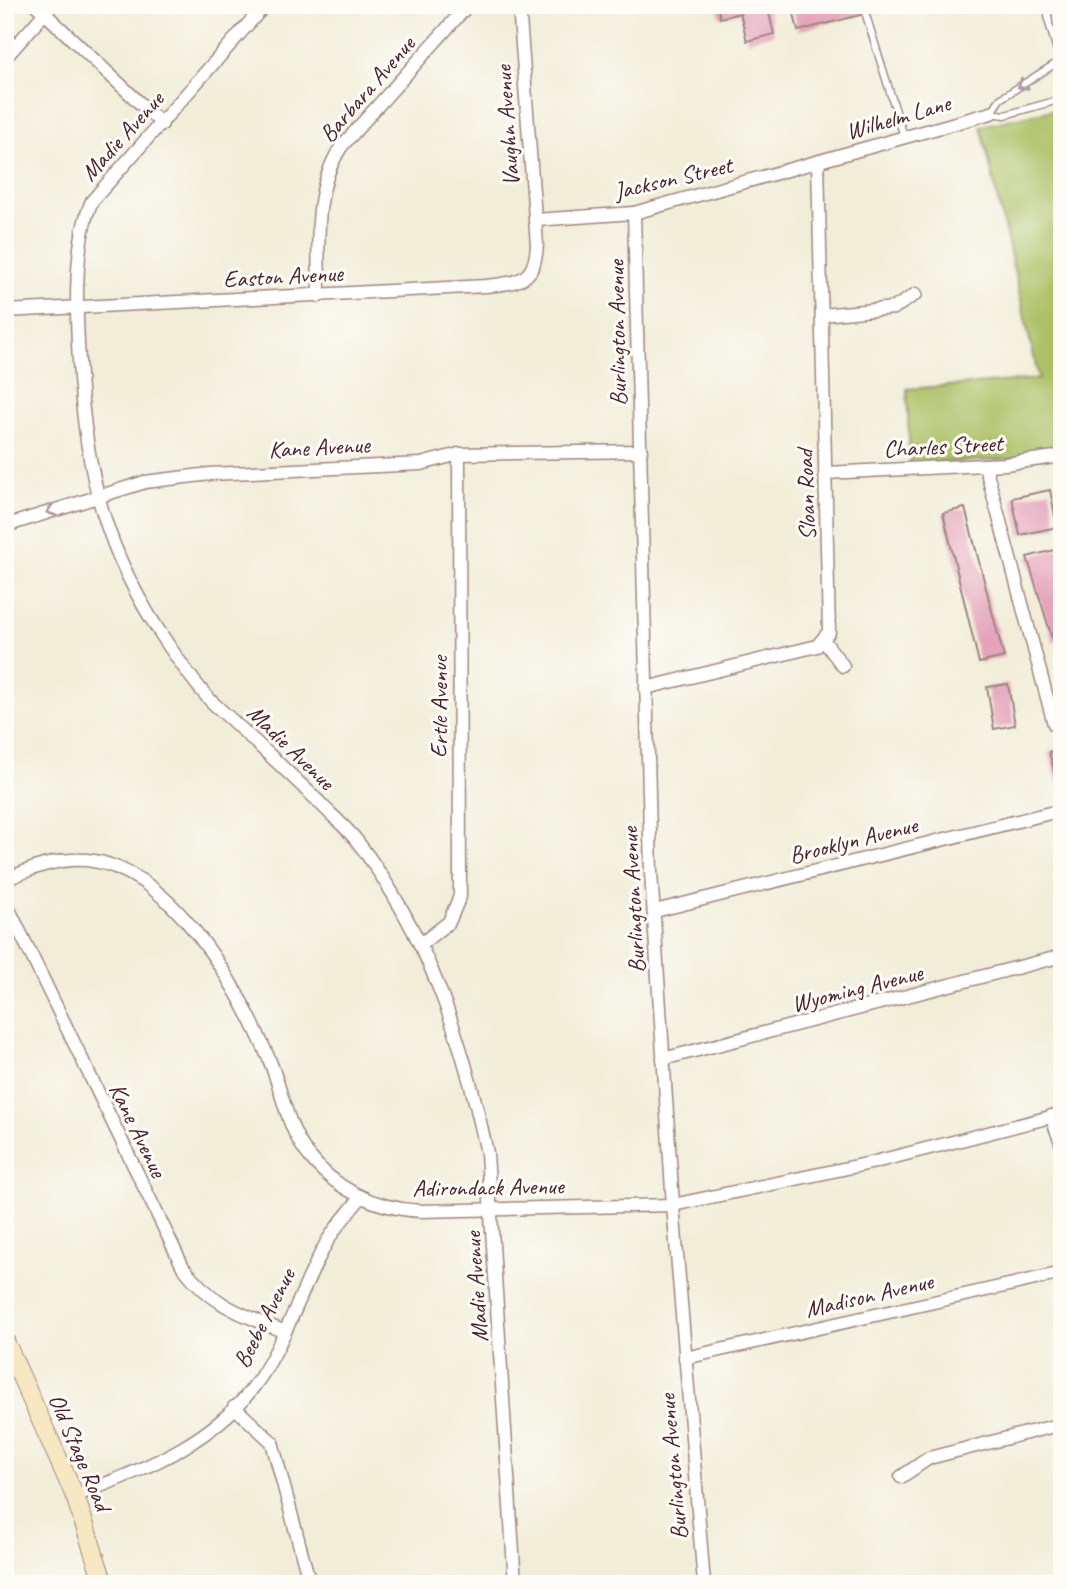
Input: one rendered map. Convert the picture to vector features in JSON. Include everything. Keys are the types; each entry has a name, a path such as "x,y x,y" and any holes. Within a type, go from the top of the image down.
{"main road":[{"name":"Old Stage Road","path":"5,1341 75,1496 104,1584"}],"street":[{"name":"Madie Avenue","path":"265,5 92,201 86,213 81,233 79,307 81,397 86,449 96,497 142,607 209,699 355,838 394,895 421,944 453,1018 472,1084 487,1153 515,1584"},
{"name":"Barbara Avenue","path":"319,296 319,213 330,165 341,147 468,5"},
{"name":"Vaughn Avenue","path":"519,5 537,245"},
{"path":"5,58 44,8 162,124"},
{"name":"Wilhelm Lane","path":"818,162 991,113"},
{"name":"Jackson Street","path":"535,219 634,213 818,162"},
{"name":"Sloan Road","path":"818,162 830,615 829,632 824,641"},
{"name":"Burlington Avenue","path":"634,213 646,688 655,911 673,1205 704,1584"},
{"name":"Easton Avenue","path":"5,311 319,296 513,283 523,279 534,267 537,245"},
{"path":"822,315 894,308 916,294"},
{"name":"Kane Avenue","path":"5,526 145,482 210,474 421,464 459,454 640,451"},
{"name":"Ertle Avenue","path":"421,944 449,922 460,896 459,454"},
{"name":"Charles Street","path":"826,473 985,465 1062,456"},
{"path":"985,465 1054,724"},
{"path":"646,688 817,646 824,641 843,666"},
{"name":"Brooklyn Avenue","path":"655,911 1062,810"},
{"name":"Adirondack Avenue","path":"5,880 48,863 85,860 121,869 152,888 202,942 229,980 252,1020 271,1063 291,1126 306,1151 325,1174 361,1197 405,1210 673,1205 871,1163 1057,1115"},
{"name":"Kane Avenue","path":"5,901 183,1267 204,1291 229,1310 283,1331"},
{"name":"Wyoming Avenue","path":"663,1059 1062,956"},
{"path":"1057,1115 1062,1145"},
{"name":"Beebe Avenue","path":"75,1496 179,1451 202,1436 234,1407 260,1377 329,1238 361,1197"},
{"name":"Madison Avenue","path":"685,1358 1062,1273"},
{"path":"234,1407 272,1442 310,1584"},
{"path":"901,1477 929,1458 1062,1424"}],"lane":[{"path":"1047,5 1062,72"},
{"path":"865,12 904,137"},
{"path":"1060,61 1000,99 991,113 1005,115 1062,99"}],"shaded area":[{"path":"5,460 15,512 5,515"}],"green space":[{"path":"1062,108 1062,452 1043,457 910,465 907,389 1039,379 981,126"}],"building":[{"path":"717,5 767,5 774,34 747,41 740,13 720,18"},
{"path":"792,5 884,5 885,9 871,13 864,6 860,15 798,31"},
{"path":"1050,490 1057,527 1020,535 1012,498"},
{"path":"965,508 1004,657 979,663 943,513"},
{"path":"1062,548 1062,639 1053,641 1027,557"},
{"path":"1008,684 1015,725 994,729 987,687"},
{"path":"1062,748 1062,786 1058,787 1049,752"}]}
